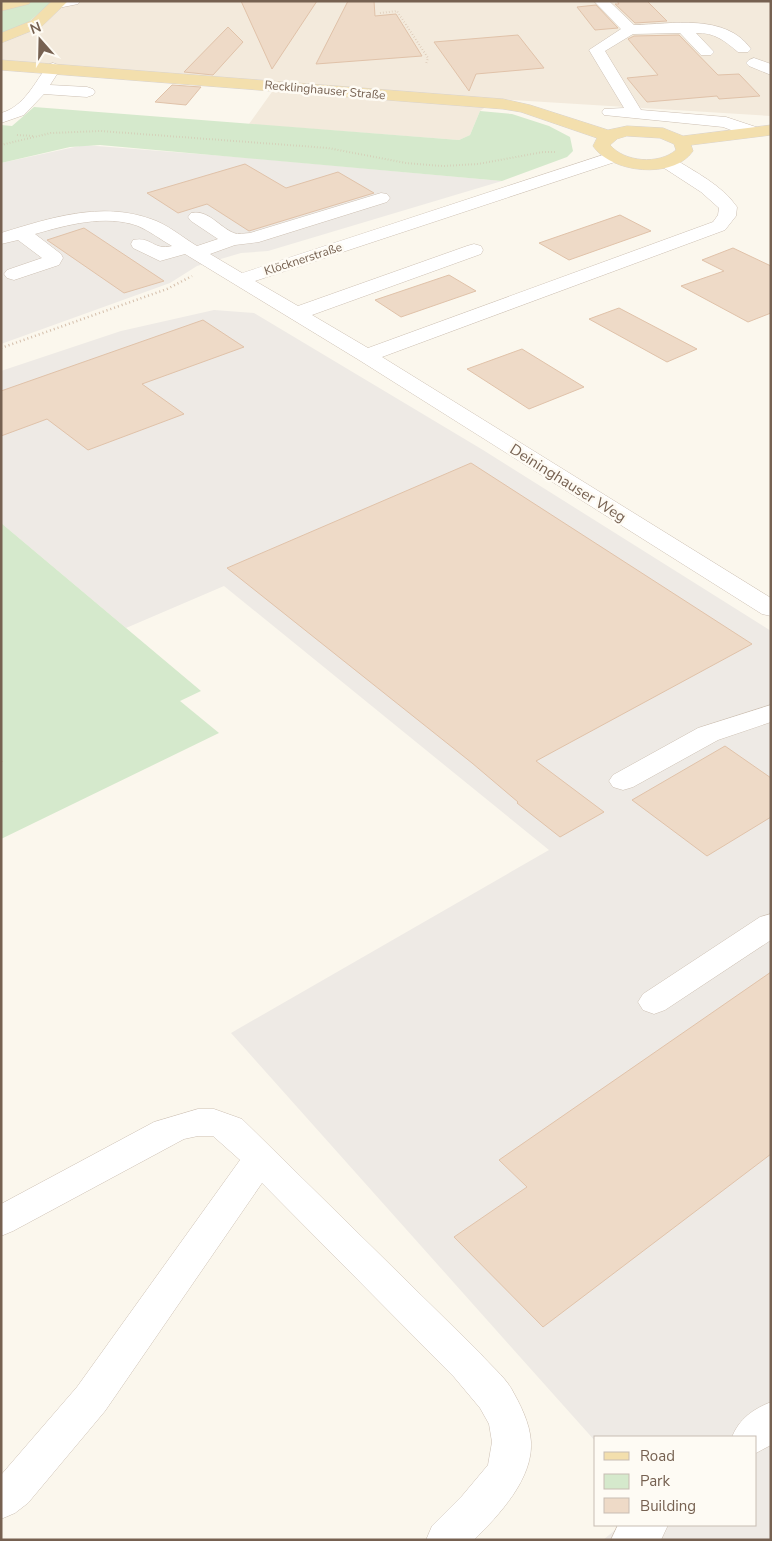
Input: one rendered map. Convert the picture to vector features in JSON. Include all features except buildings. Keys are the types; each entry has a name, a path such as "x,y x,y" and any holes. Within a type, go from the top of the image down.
{"main road":[{"path":"1,7 24,1"},
{"path":"1,39 36,24 64,2"},
{"name":"Recklinghauser Straße","path":"1,54 37,66"},
{"name":"Recklinghauser Straße","path":"1,65 37,66 503,104 524,108 609,136 652,123 663,133 682,142 771,130"},
{"path":"609,136 603,141 601,146 604,152 612,157 644,164 667,162 676,159 685,151 682,142"}],"street":[{"path":"601,1 630,30"},
{"path":"683,28 706,52"},
{"path":"635,114 597,50 630,30 701,28 726,34 743,49"},
{"path":"754,63 771,70"},
{"path":"1,118 14,116 37,92 53,68"},
{"path":"8,98 22,99 37,92 87,92"},
{"name":"Recklinghauser Straße","path":"610,112 635,114 652,123 726,122 753,132"},
{"name":"Klöcknerstraße","path":"239,280 612,157"},
{"path":"366,356 718,226 727,216 728,207 721,198 667,162"},
{"path":"140,244 160,255 190,250 232,240 252,238 381,198"},
{"path":"1,239 71,219 99,216 133,218 146,223 239,280"},
{"path":"197,217 232,240"},
{"path":"14,274 52,261 54,258 21,233"},
{"path":"296,314 474,250"},
{"name":"Deininghauser Weg","path":"239,280 366,356 771,609"},
{"path":"623,781 708,734 771,714"},
{"path":"654,1002 771,925"},
{"path":"1,1221 166,1132 192,1122 209,1121 222,1124 260,1159 467,1365 497,1401 508,1423 512,1449 508,1469 492,1493 446,1540"},
{"path":"1,1500 14,1490 91,1400 260,1159"},
{"path":"752,1436 771,1420"},
{"path":"631,1540 647,1526"}],"path":[{"path":"380,12 397,11 428,58 426,64"},
{"path":"1,145 51,133 93,131 328,148 406,163 443,166 478,164 543,152 564,153"}],"shaded area":[{"path":"1,1 771,1 771,116 497,99 480,111 470,135 459,140 249,124 274,89 1,68"},
{"path":"84,145 502,181 268,251 241,253 197,266 170,283 1,344 1,163"},
{"path":"214,310 254,313 483,450 771,631 771,1540 603,1540 620,1526 757,1526 757,1436 594,1436 594,1440 231,1033 549,850 224,586 126,628 1,523 1,371 121,331"}],"green space":[{"path":"1,1 53,1 25,25 1,35"},
{"path":"34,107 459,140 470,135 480,111 512,114 549,126 570,137 573,151 567,157 502,181 100,145 70,147 1,163 1,125 12,126"},
{"path":"1,523 201,691 180,701 219,733 1,839"}]}
